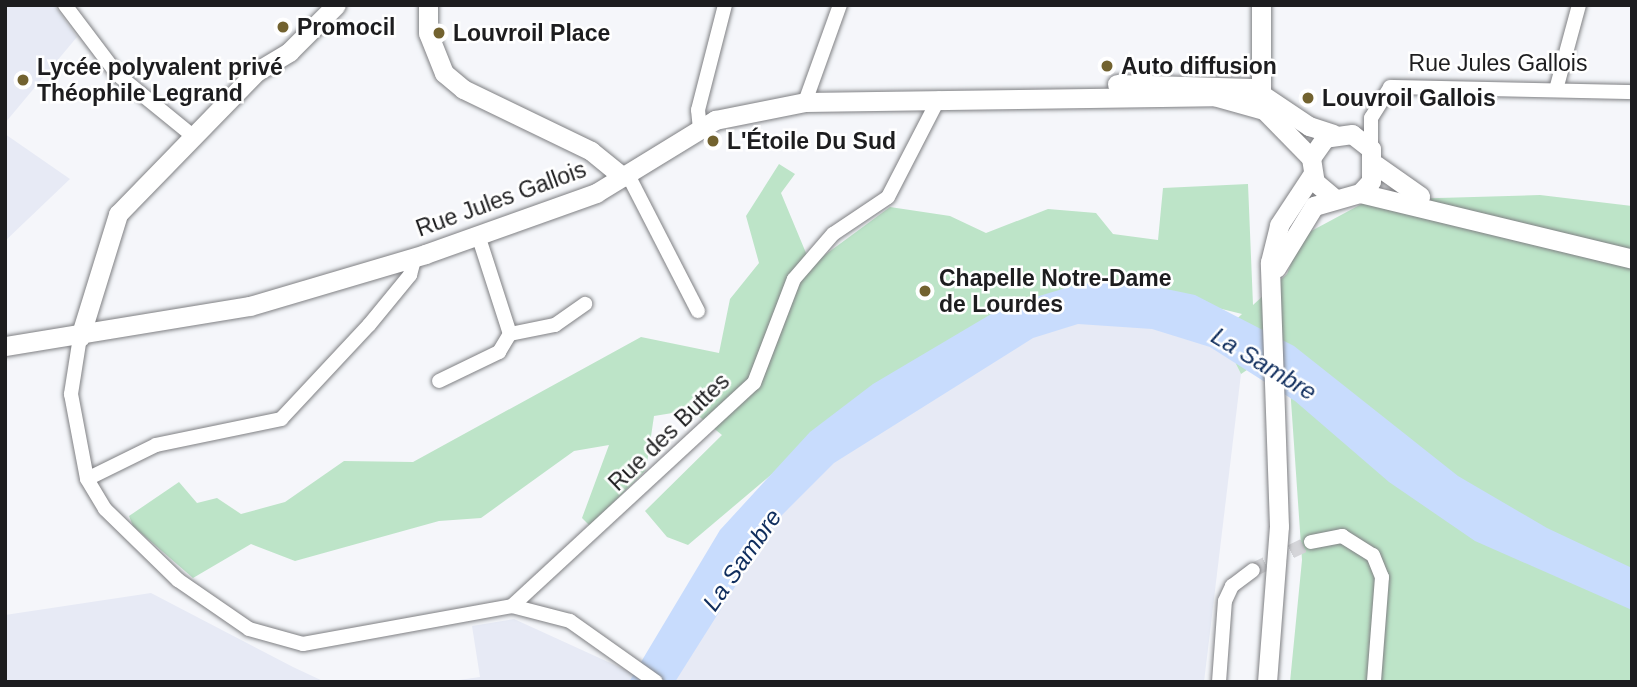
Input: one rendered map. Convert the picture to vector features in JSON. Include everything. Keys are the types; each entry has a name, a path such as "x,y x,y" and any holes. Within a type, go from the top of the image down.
{"street":[{"path":"65,5 118,75 194,137"},
{"path":"336,5 289,51 256,72 118,214 80,337 71,394 87,479 105,509 178,580 275,641 327,641 512,607 570,621 656,682"},
{"path":"428,5 428,33 444,73 463,89 591,151 625,176 698,311"},
{"path":"700,129 698,110 725,5"},
{"path":"805,102 840,5"},
{"path":"1261,5 1262,35 1272,91 1268,102"},
{"path":"1557,86 1579,5"},
{"path":"1099,95 1175,89 1177,82"},
{"name":"Rue Jules Gallois","path":"1045,95 1177,82 1268,102 1309,126 1342,134 1373,157 1405,190 1517,229"},
{"name":"Rue Jules Gallois","path":"1375,109 1390,87 1557,86 1632,92"},
{"name":"Rue Jules Gallois","path":"5,346 80,337 250,306 415,256 562,207 625,176 700,129 743,112 805,102 1099,95 1214,96 1268,102 1335,199"},
{"name":"Rue des Buttes","path":"512,607 754,383 794,279 833,234 888,197 939,98"},
{"path":"1267,682 1278,581 1278,415 1271,291 1279,225 1312,166 1342,134 1375,109"},
{"path":"1360,193 1373,157 1375,109"},
{"path":"1271,291 1302,219 1335,199 1360,193 1632,259"},
{"path":"478,235 510,334"},
{"path":"87,479 156,445 281,419 369,325 410,275 415,256"},
{"path":"439,381 499,352 510,334 555,325 585,304"},
{"path":"1311,542 1342,536 1373,555 1382,577 1374,682"},
{"path":"1219,682 1225,601 1231,586 1253,570"}],"shaded area":[{"name":"Lycée polyvalent privé Théophile Legrand","path":"5,5 54,5 77,37 5,123"},
{"name":"Lycée polyvalent privé Théophile Legrand","path":"5,134 70,179 5,241"},
{"path":"1103,306 1221,334 1241,374 1204,682 662,682 800,482 1028,325"},
{"path":"151,593 325,682 5,682 5,615"},
{"path":"514,619 652,682 445,682 480,677 472,626"}],"green space":[{"path":"779,164 795,174 781,193 806,253 818,260 890,207 950,216 986,233 1048,209 1096,213 1113,234 1158,240 1163,188 1248,184 1253,305 1287,274 1302,236 1369,200 1540,195 1632,206 1632,682 1290,682 1302,560 1287,343 1241,374 1221,334 1242,314 1129,286 817,436 688,545 667,537 645,511 722,435 691,410 654,416 646,470 590,526 582,518 609,445 574,451 481,518 439,521 295,561 251,544 193,578 133,526 129,516 179,482 197,503 217,498 241,514 285,502 344,461 413,462 641,337 719,353 730,299 759,263 746,216"}],"water":[{"name":"La Sambre","path":"1123,280 1195,295 1294,346 1458,476 1547,528 1632,568 1632,610 1475,541 1389,482 1295,401 1210,347 1152,329 1078,324 1033,338 834,463 777,520 675,682 629,682 720,530 810,432 873,384 1003,307 1079,284"}],"tunnel":[{"path":"1253,570 1311,542"}],"place":[{"name":"Promocil","path":"283,27"},
{"name":"Louvroil Place","path":"439,33"},
{"name":"Auto diffusion","path":"1107,66"},
{"name":"Lycée polyvalent privé Théophile Legrand","path":"23,80"},
{"name":"Louvroil Gallois","path":"1308,98"},
{"name":"L'Étoile Du Sud","path":"713,141"},
{"name":"Chapelle Notre-Dame de Lourdes","path":"925,291"}]}
